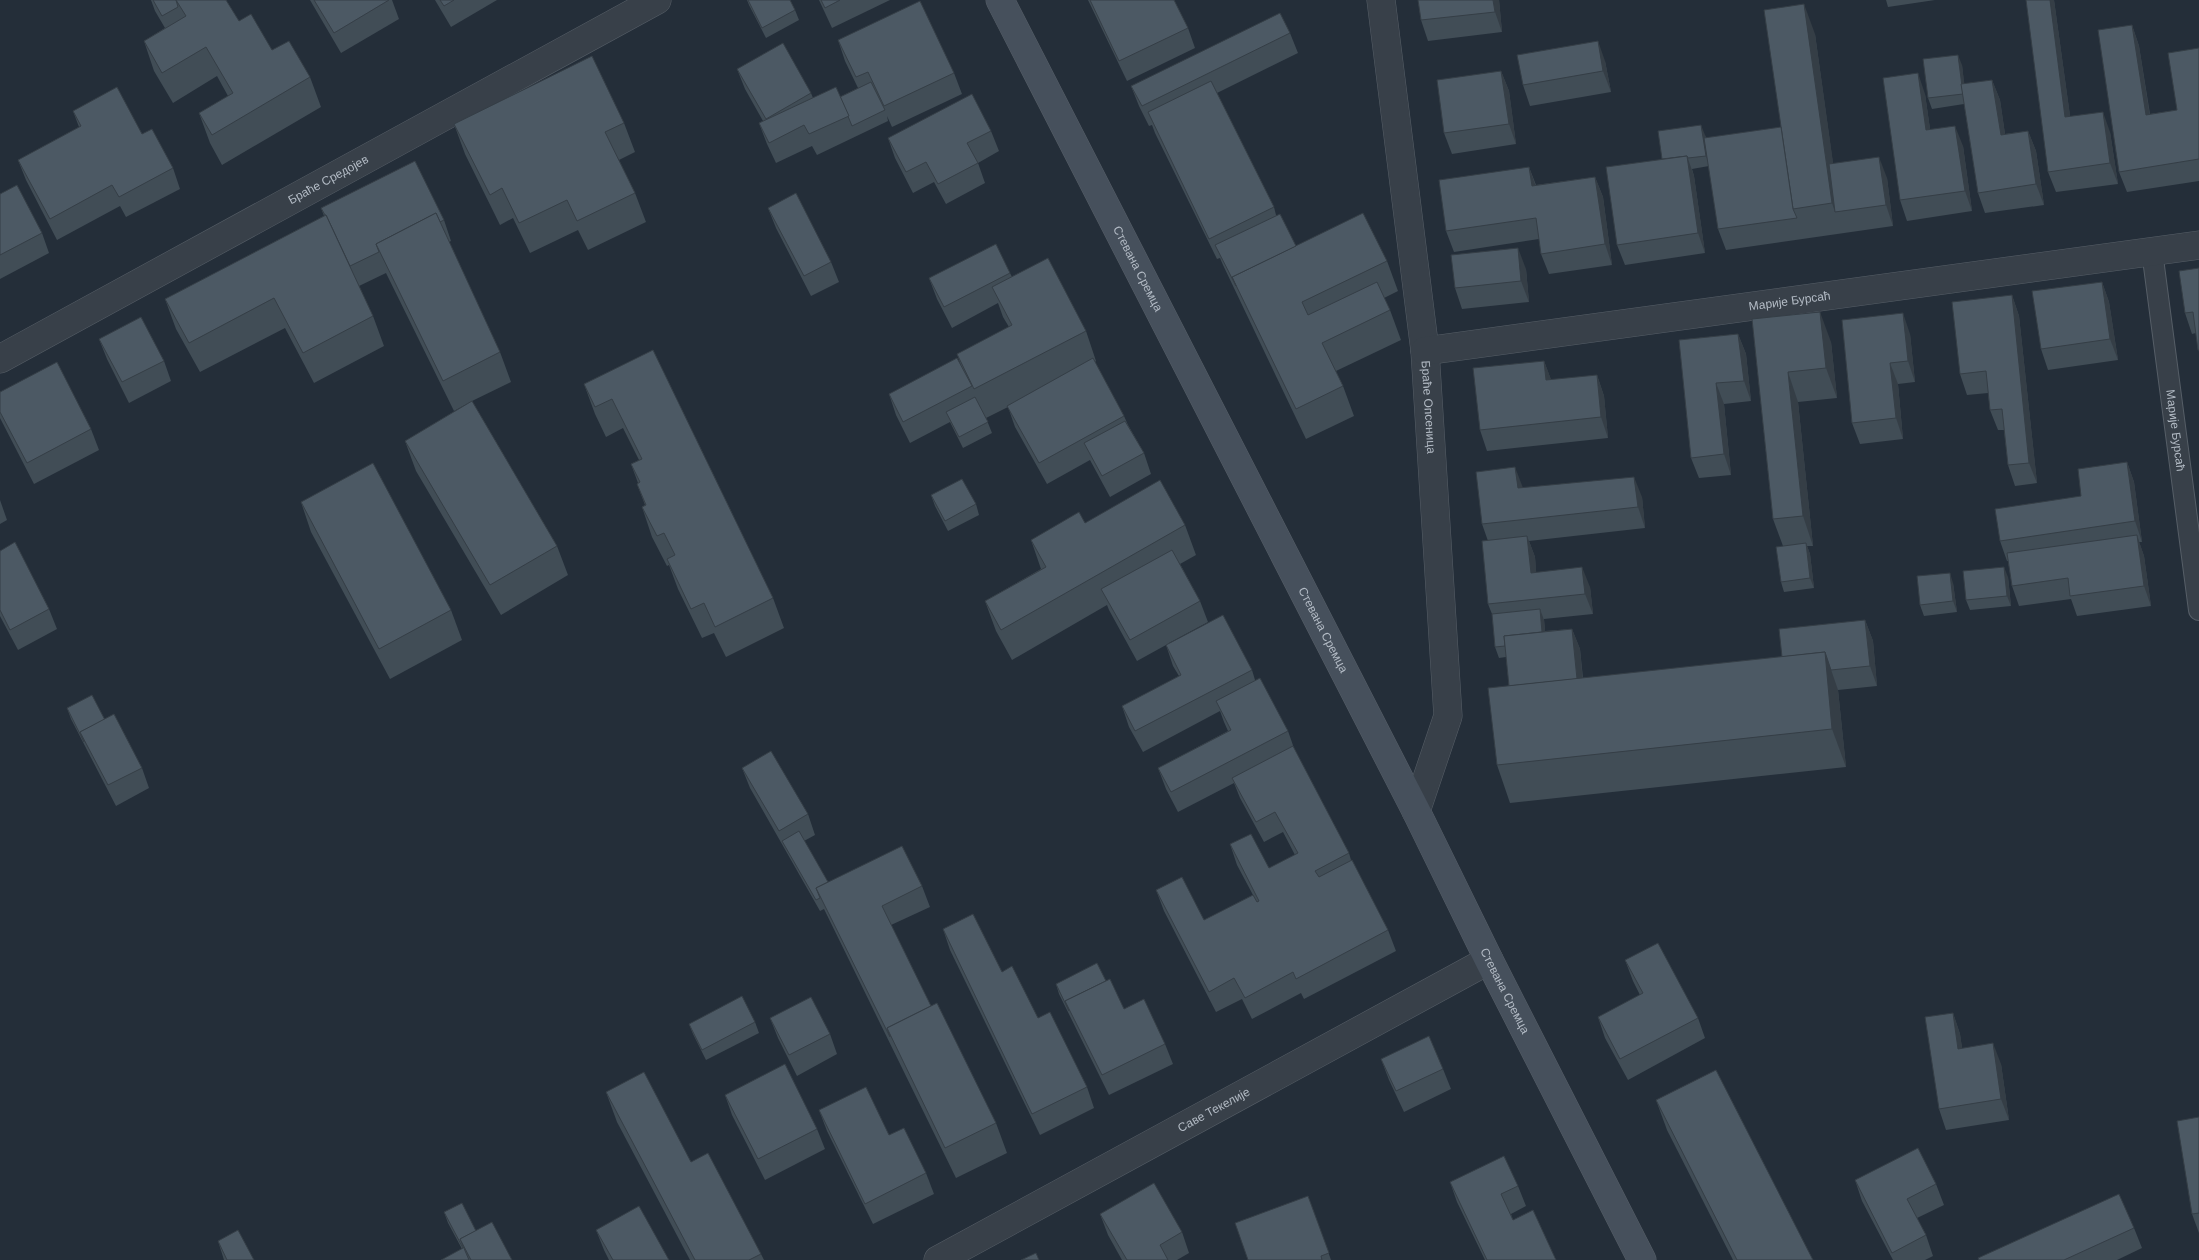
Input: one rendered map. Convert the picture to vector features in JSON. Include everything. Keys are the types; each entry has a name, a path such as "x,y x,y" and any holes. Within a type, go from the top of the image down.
{"street":[{"name":"Браће Средојев","path":"0,359 656,0"},
{"name":"Стевана Сремца","path":"1000,0 1416,811 1489,960 1642,1260"},
{"name":"Браће Опсеница","path":"1381,0 1425,352 1448,716 1416,811"},
{"name":"Марије Бурсаћ","path":"1425,352 2199,245"},
{"name":"Саве Текелије","path":"938,1260 1489,960"}],"lane":[{"name":"Марије Бурсаћ","path":"2152,251 2199,610"}],"building":[{"path":"153,0 176,0 178,7 162,16"},
{"path":"176,0 226,0 239,21 251,14 272,50 289,41 310,77 212,135 199,113 233,93 206,47 162,73 144,41 186,16"},
{"path":"314,0 389,0 334,33"},
{"path":"440,0 454,0 444,6"},
{"path":"748,0 790,0 795,10 762,28"},
{"path":"821,0 840,0 825,8"},
{"path":"1090,0 1174,0 1188,28 1119,61"},
{"path":"1418,0 1493,0 1495,12 1421,20"},
{"path":"2026,0 2050,0 2065,117 2103,112 2110,163 2048,172"},
{"path":"920,1 954,73 884,106 868,72 856,77 838,40"},
{"path":"1804,4 1832,203 1793,209 1764,10"},
{"path":"1280,13 1290,33 1142,106 1131,86"},
{"path":"2132,25 2146,115 2177,110 2168,53 2199,48 2199,159 2119,172 2098,30"},
{"path":"1598,41 1603,71 1523,85 1517,55"},
{"path":"783,43 811,93 766,119 737,69"},
{"path":"1958,55 1963,94 1928,98 1923,59"},
{"path":"592,56 624,123 605,132 635,193 577,221 567,200 519,223 502,188 490,195 454,124"},
{"path":"1501,71 1509,124 1444,133 1437,80"},
{"path":"1918,73 1926,130 1955,126 1965,191 1900,200 1883,78"},
{"path":"1992,80 2001,135 2028,131 2036,184 1978,193 1961,84"},
{"path":"1211,81 1274,207 1209,239 1148,112"},
{"path":"871,82 885,110 852,126 840,97"},
{"path":"117,87 142,134 152,129 173,168 119,197 112,185 50,219 18,160 81,126 73,111"},
{"path":"836,87 849,116 809,134 804,125 769,143 759,123"},
{"path":"972,94 991,131 967,143 978,163 938,184 926,162 906,172 888,138"},
{"path":"1701,125 1706,156 1662,159 1658,131"},
{"path":"1781,127 1793,209 1797,218 1718,229 1704,138"},
{"path":"1687,156 1698,233 1617,245 1606,167"},
{"path":"1879,157 1886,205 1835,212 1829,164"},
{"path":"415,161 444,220 440,222 436,213 376,244 379,252 350,266 321,208"},
{"path":"1529,167 1532,186 1595,177 1605,244 1541,254 1536,218 1446,231 1439,180"},
{"path":"17,185 42,233 0,255 0,194"},
{"path":"796,193 831,262 804,276 768,208"},
{"path":"436,213 500,352 443,381 376,244"},
{"path":"1363,213 1387,261 1302,302 1308,315 1377,282 1390,310 1322,343 1343,386 1296,409 1232,277"},
{"path":"1280,214 1296,246 1232,277 1236,286 1215,245"},
{"path":"326,215 373,316 303,353 274,298 189,343 165,299"},
{"path":"996,244 1010,273 944,307 929,278"},
{"path":"1518,248 1521,281 1455,288 1451,255"},
{"path":"1048,258 1086,331 974,389 957,354 1012,325 992,287"},
{"path":"2199,268 2198,350 2193,312 2185,313 2179,271"},
{"path":"2102,282 2110,339 2041,349 2032,291"},
{"path":"2012,295 2029,463 2008,465 2002,409 1990,410 1986,371 1960,374 1952,302"},
{"path":"1820,312 1826,368 1788,372 1803,516 1773,519 1752,319"},
{"path":"1903,313 1908,361 1890,363 1896,418 1852,423 1842,320"},
{"path":"141,317 164,361 122,382 99,339"},
{"path":"1738,334 1744,381 1716,383 1724,454 1691,458 1679,340"},
{"path":"653,350 773,598 715,627 704,603 691,609 667,559 675,555 664,533 657,536 642,507 646,505 637,484 640,482 631,464 642,459 612,399 595,407 584,384"},
{"path":"957,358 972,386 903,422 889,394"},
{"path":"1093,358 1124,416 1039,463 1007,406"},
{"path":"1544,361 1546,380 1597,375 1601,417 1480,430 1473,368"},
{"path":"57,362 91,429 27,463 0,412 0,392"},
{"path":"975,397 988,422 959,437 946,412"},
{"path":"472,401 557,546 490,585 405,441"},
{"path":"1125,421 1144,453 1102,476 1084,443"},
{"path":"2127,462 2135,521 2000,541 1995,509 2081,496 2078,469"},
{"path":"373,463 451,610 379,649 301,502"},
{"path":"1515,467 1518,488 1634,477 1638,507 1482,524 1476,472"},
{"path":"962,479 976,504 945,521 931,495"},
{"path":"1160,480 1185,525 1001,630 985,601 1046,567 1031,540 1079,512 1085,523"},
{"path":"2137,535 2144,586 2070,596 2068,578 2012,586 2007,553"},
{"path":"1527,536 1531,573 1582,567 1585,594 1488,604 1482,541"},
{"path":"15,542 49,609 10,630 0,610 0,551"},
{"path":"1806,543 1810,578 1781,582 1776,547"},
{"path":"1172,550 1200,601 1130,640 1101,589"},
{"path":"2004,567 2007,596 1966,600 1963,571"},
{"path":"1950,573 1953,601 1920,605 1917,576"},
{"path":"1540,609 1542,632 1504,636 1505,646 1495,647 1492,614"},
{"path":"1223,615 1252,670 1135,731 1122,706 1181,675 1166,645"},
{"path":"1865,620 1870,666 1831,670 1825,652 1782,657 1779,629"},
{"path":"1572,629 1577,679 1509,686 1504,636"},
{"path":"1825,652 1832,729 1497,765 1488,688"},
{"path":"1260,678 1288,731 1171,792 1158,768 1231,730 1216,701"},
{"path":"92,695 105,720 80,732 84,742 67,708"},
{"path":"114,714 142,768 108,785 80,732"},
{"path":"1293,746 1349,853 1315,871 1319,877 1352,860 1388,930 1296,979 1293,972 1245,998 1234,978 1209,992 1156,890 1182,877 1204,920 1253,895 1257,902 1259,901 1230,844 1251,834 1269,868 1298,853 1275,812 1256,822 1232,778"},
{"path":"771,751 808,814 779,831 742,768"},
{"path":"799,831 828,882 816,888 820,898 816,900 782,841"},
{"path":"902,846 922,886 882,906 931,1006 887,1028 890,1037 816,888"},
{"path":"973,914 1002,972 1012,966 1038,1018 1050,1012 1087,1087 1032,1114 943,929"},
{"path":"1658,943 1698,1018 1620,1059 1598,1017 1643,993 1625,960"},
{"path":"1097,963 1106,981 1065,1001 1069,1011 1056,984"},
{"path":"1110,979 1124,1009 1144,999 1165,1044 1102,1075 1065,1001"},
{"path":"742,996 755,1022 702,1050 689,1024"},
{"path":"811,997 830,1034 789,1055 770,1018"},
{"path":"937,1003 996,1123 945,1148 887,1028"},
{"path":"1953,1013 1958,1049 1993,1043 2001,1099 1939,1109 1925,1017"},
{"path":"1429,1036 1443,1069 1396,1091 1381,1059"},
{"path":"785,1064 817,1129 758,1159 725,1095"},
{"path":"1716,1070 1813,1260 1737,1260 1656,1100"},
{"path":"644,1072 691,1162 708,1153 761,1254 749,1260 695,1260 606,1092"},
{"path":"866,1087 889,1135 904,1128 926,1173 865,1204 819,1110"},
{"path":"2199,1117 2199,1213 2192,1214 2177,1121"},
{"path":"1918,1148 1936,1184 1907,1199 1926,1235 1892,1253 1855,1180"},
{"path":"1504,1156 1518,1186 1501,1194 1513,1220 1533,1210 1556,1260 1487,1260 1450,1182"},
{"path":"1154,1183 1182,1232 1160,1245 1168,1260 1127,1260 1100,1214"},
{"path":"2119,1194 2134,1228 2064,1260 1979,1260 1978,1258"},
{"path":"1308,1196 1329,1253 1321,1256 1322,1260 1248,1260 1235,1223"},
{"path":"462,1203 476,1231 460,1239 469,1260 441,1260 463,1248 444,1212"},
{"path":"639,1206 669,1260 613,1260 596,1230"},
{"path":"492,1222 512,1260 471,1260 460,1239"},
{"path":"238,1230 254,1260 227,1260 218,1241"},
{"path":"1036,1253 1039,1260 1021,1260"}]}
